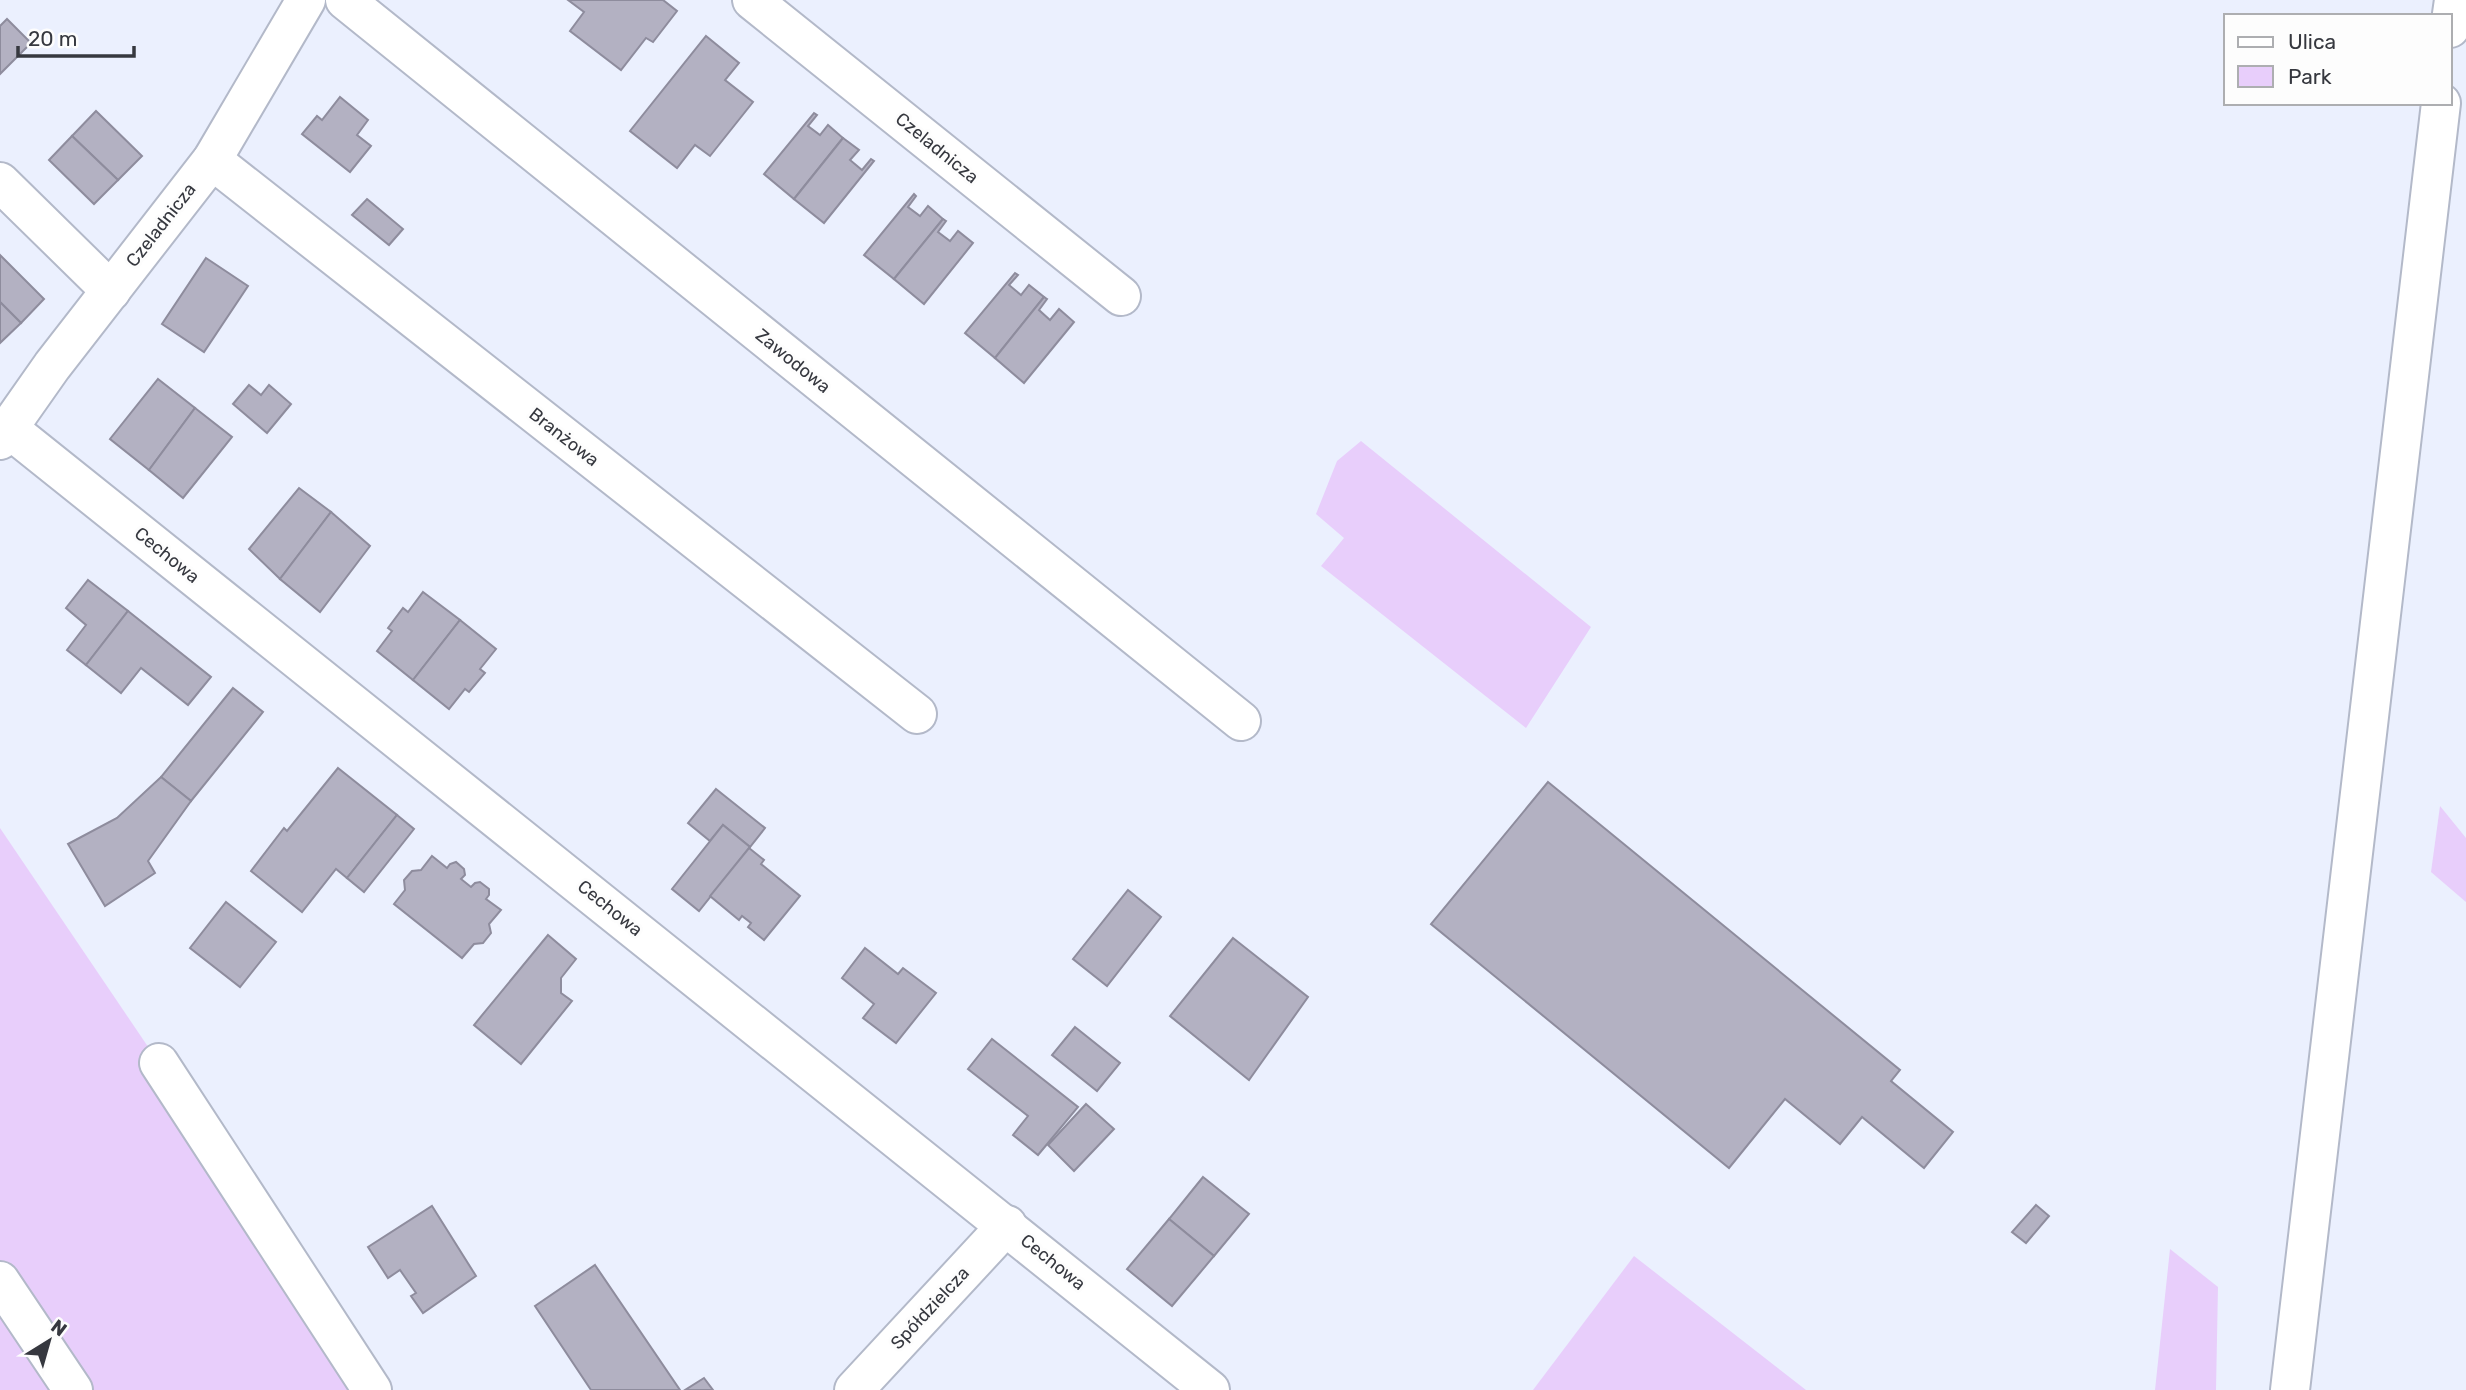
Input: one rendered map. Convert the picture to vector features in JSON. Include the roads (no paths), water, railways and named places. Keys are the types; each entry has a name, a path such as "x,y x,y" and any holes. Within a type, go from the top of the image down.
{"street":[{"name":"Czeladnicza","path":"4,434 52,366 212,160 306,0"},
{"name":"Zawodowa","path":"345,0 1241,721"},
{"name":"Czeladnicza","path":"752,0 1121,296"},
{"path":"2290,1390 2441,105"},
{"name":"Branżowa","path":"212,160 917,714"},
{"path":"0,182 111,291"},
{"name":"Cechowa","path":"4,434 1007,1225 1210,1390"},
{"path":"159,1063 372,1390"},
{"name":"Spółdzielcza","path":"854,1390 1007,1225"},
{"path":"0,1281 73,1390"}]}
